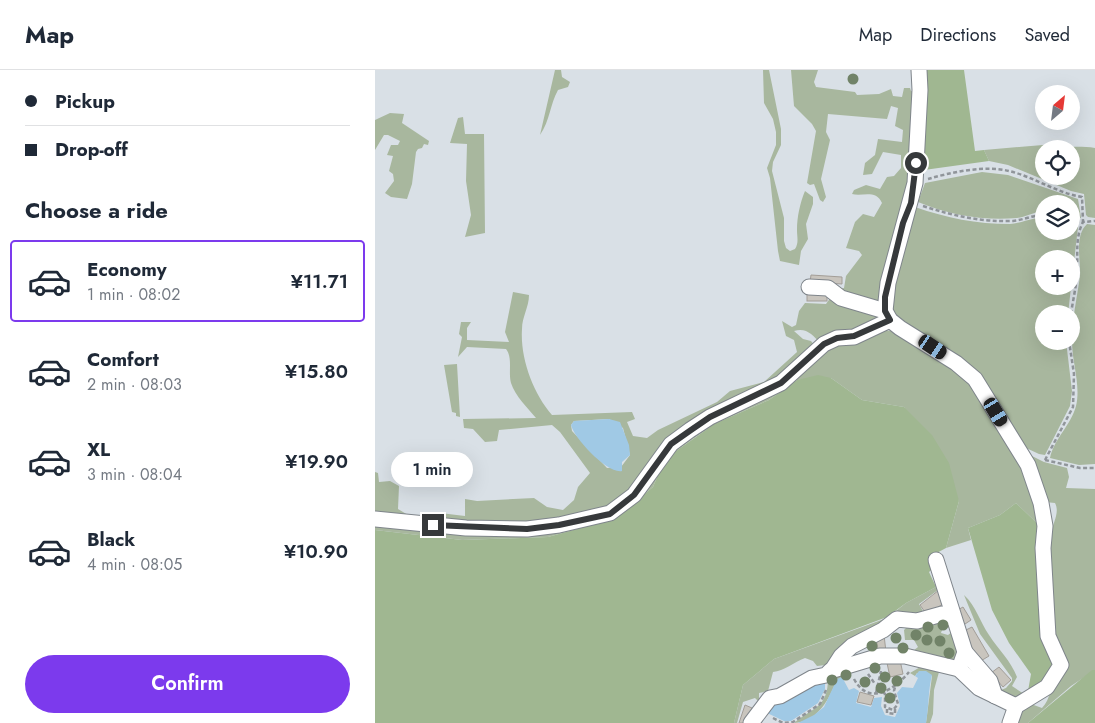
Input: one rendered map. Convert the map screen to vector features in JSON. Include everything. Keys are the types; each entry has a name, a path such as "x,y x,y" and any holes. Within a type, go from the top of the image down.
{"street":[{"path":"887,315 888,283 903,223 911,203 915,182 920,90 919,70"},
{"path":"809,287 828,288 841,298 887,315 956,363 975,379 1025,459 1035,484 1045,526 1043,548 1048,636 1061,665 1047,687 1016,706 1010,723"},
{"path":"375,519 466,528 527,529 559,525 610,514 634,495 671,444 710,417 781,383 824,344 837,338 854,336 887,315"},
{"path":"936,560 949,598 953,619 965,652 990,681 995,696"},
{"path":"835,671 841,656 852,646 883,630 897,619 917,621 942,614 953,619"},
{"path":"959,669 965,652"},
{"path":"756,717 770,698 780,696 812,678 886,656 898,655 959,669 979,688 1016,706"}],"path":[{"path":"915,182 982,170 1010,171 1070,195 1082,197 1083,222 1079,230 1077,269 1072,305"},
{"path":"911,203 946,214 986,222 1020,220 1035,217"},
{"path":"1080,222 1095,221"},
{"path":"1045,460 1073,407 1074,374 1070,350"},
{"path":"1039,457 1080,468 1095,468"},
{"path":"876,693 876,685 886,656"},
{"path":"756,717 783,723 793,722 820,704 835,671 858,686 876,693 896,686 911,670 928,661"},
{"path":"899,676 902,680"},
{"path":"870,684 875,682"},
{"path":"883,692 885,694 884,704 887,709 895,709 898,704 894,691 896,686"}],"green space":[{"path":"555,70 561,70 562,77 570,82 568,87 558,90 540,135"},
{"path":"763,70 769,70 781,129 781,145 773,162 772,171 784,218 784,241 786,248 790,251 795,249 797,244 798,215 805,191 813,197 813,204 806,224 808,239 801,251 799,265 780,261 778,251 770,178 767,168 776,145 776,132 773,119 764,103"},
{"path":"791,70 818,70 814,82 816,87 855,92 857,95 879,94 891,89 893,96 902,97 904,88 910,88 911,91 916,92 913,161 881,300 877,306 839,289 844,288 846,276 862,255 859,251 846,248 855,222 863,214 874,217 882,203 873,195 852,194 854,190 866,185 880,189 887,177 894,176 901,168 901,155 883,152 872,174 863,175 865,163 875,155 878,139 902,142 903,130 895,126 898,108 891,106 887,119 828,114 826,132 830,140 821,179 826,197 823,202 820,200 814,184 810,185 807,183 816,131 812,124 794,106"},
{"path":"924,70 964,70 975,151 984,150 989,161 924,170 922,166"},
{"path":"390,113 404,114 402,123 429,141 428,145 424,144 416,152 412,184 407,199 391,197 385,193 394,181 393,174 389,171 393,156 387,155 391,145 398,145 400,141 384,135 375,150 375,120"},
{"path":"463,117 465,134 484,134 485,233 465,237 471,215 466,181 467,144 450,143 458,118"},
{"path":"1035,146 1035,176 1008,165 989,161 984,150"},
{"path":"1080,147 1095,148 1095,218 1086,215 1084,194 1056,185 1080,185"},
{"path":"982,172 1008,175 1066,195 1035,195 1035,213 1017,218 979,218 954,214 918,202 925,183"},
{"path":"915,207 973,222 1010,224 1035,218 1035,240 1077,240 1075,250 1035,250 1035,295 1070,295 1069,305 1035,305 1035,350 1067,350 1072,391 1070,406 1045,455 1024,447 991,399 902,325 889,305"},
{"path":"1087,224 1095,225 1095,464 1079,465 1050,458 1076,406 1077,382 1072,350 1080,350 1080,305 1076,305 1077,295 1080,295 1079,242 1083,229"},
{"path":"513,292 529,295 522,325 523,352 534,386 552,415 632,412 635,419 627,422 633,436 647,438 658,430 717,402 730,391 764,382 797,352 794,340 786,336 782,321 792,327 796,325 799,311 805,303 826,304 831,297 877,316 875,320 820,343 806,331 794,331 803,339 811,341 816,347 779,380 709,414 609,510 528,526 375,516 375,472 378,473 379,482 390,481 399,486 398,509 408,515 429,516 440,513 465,516 465,499 477,501 534,498 547,507 563,510 574,500 578,487 590,473 560,432 552,425 499,430 497,441 485,442 473,429 464,428 463,419 536,418 513,388 510,379 510,361 506,349 467,347 458,357 462,337 459,334 461,322 471,322 467,328 467,340 509,342 505,332","holes":["609,419 623,428 630,455 621,467 607,468 572,431 571,425 574,421"]},
{"path":"883,330 898,332 929,349 975,386 1020,458 1040,526 1016,503 1000,515 968,528 971,540 946,548 959,501 904,407 862,400 831,378 797,380 769,400 714,424 676,451 660,470 653,487 613,519 548,537 462,540 375,530 375,522 467,531 611,516 673,446 818,353"},
{"path":"457,364 460,417 452,412 444,365"},
{"path":"818,375 831,378 862,400 904,407 932,435 949,463 959,501 946,548 933,555 936,566 929,572 936,587 906,603 887,617 774,659 743,685 734,723 375,723 375,530 462,540 548,537 613,519 653,487 660,470 676,451 714,424 769,400 797,380"},
{"path":"1026,453 1044,462 1067,468 1069,477 1066,488 1095,489 1095,670 1071,686 1028,723 1015,723 1024,708 1031,704 1042,708 1048,699 1053,673 1048,558 1056,506 1055,503 1045,502"},
{"path":"1016,503 1040,526 1038,540 1038,592 1055,659 1051,676 1028,691 1031,674 1009,643 992,610 968,528 1000,515"},
{"path":"936,587 938,590 919,604 925,615 911,620 834,664 817,666 813,661 805,658 773,672 768,691 759,693 759,702 755,698 743,702 737,723 734,723 743,685 774,659 887,618 906,603"},
{"path":"964,595 972,604 989,635 1014,671 1017,677 1012,686 1024,694 1018,698 996,692 1006,688 1012,681 1012,678 980,634"},
{"path":"944,618 951,628 943,627 941,633 948,635 952,632 962,651 958,663 895,650 903,643 906,644 907,649 913,651 918,647 914,640 905,640 904,630 909,625"},
{"path":"922,666 939,672 934,690 933,714 930,723 926,723 932,676 917,673 915,676 910,673"},
{"path":"1092,670 1095,670 1095,723 1028,723"},
{"path":"847,673 848,675 844,679 837,679 827,701 816,714 802,722 794,723 813,710 822,701 827,688 828,678"}],"water":[{"path":"609,419 620,422 629,445 630,455 622,462 622,471 608,467 592,454 578,438 571,425 574,421"},
{"path":"919,671 926,671 932,675 926,723 798,723 814,715 824,707 837,679 842,677 849,690 854,688 859,691 856,703 871,707 874,698 882,697 881,706 885,715 895,717 900,706 897,693 902,687 913,688 918,678 915,676"},
{"path":"825,680 825,689 818,703 791,721 784,721 765,712 765,705"}],"building":[{"path":"811,275 842,277 842,284 810,282"},
{"path":"807,293 827,293 827,301 807,301"},
{"path":"939,590 947,601 927,615 920,605"},
{"path":"963,607 971,620 962,626 954,612"},
{"path":"972,627 989,656 979,662 962,632"},
{"path":"884,635 886,652 878,653 876,636"},
{"path":"900,660 903,674 890,677 887,663"},
{"path":"999,667 1011,680 1003,687 991,673"},
{"path":"860,692 874,696 871,705 857,702"},
{"path":"745,705 752,708 747,723 739,723"}],"route":[{"path":"433,525 466,528 527,529 559,525 610,514 634,495 671,444 691,430 710,417 781,383 824,344 837,338 854,336 890,320 885,311 885,297 903,223 911,203 916,163"}]}
